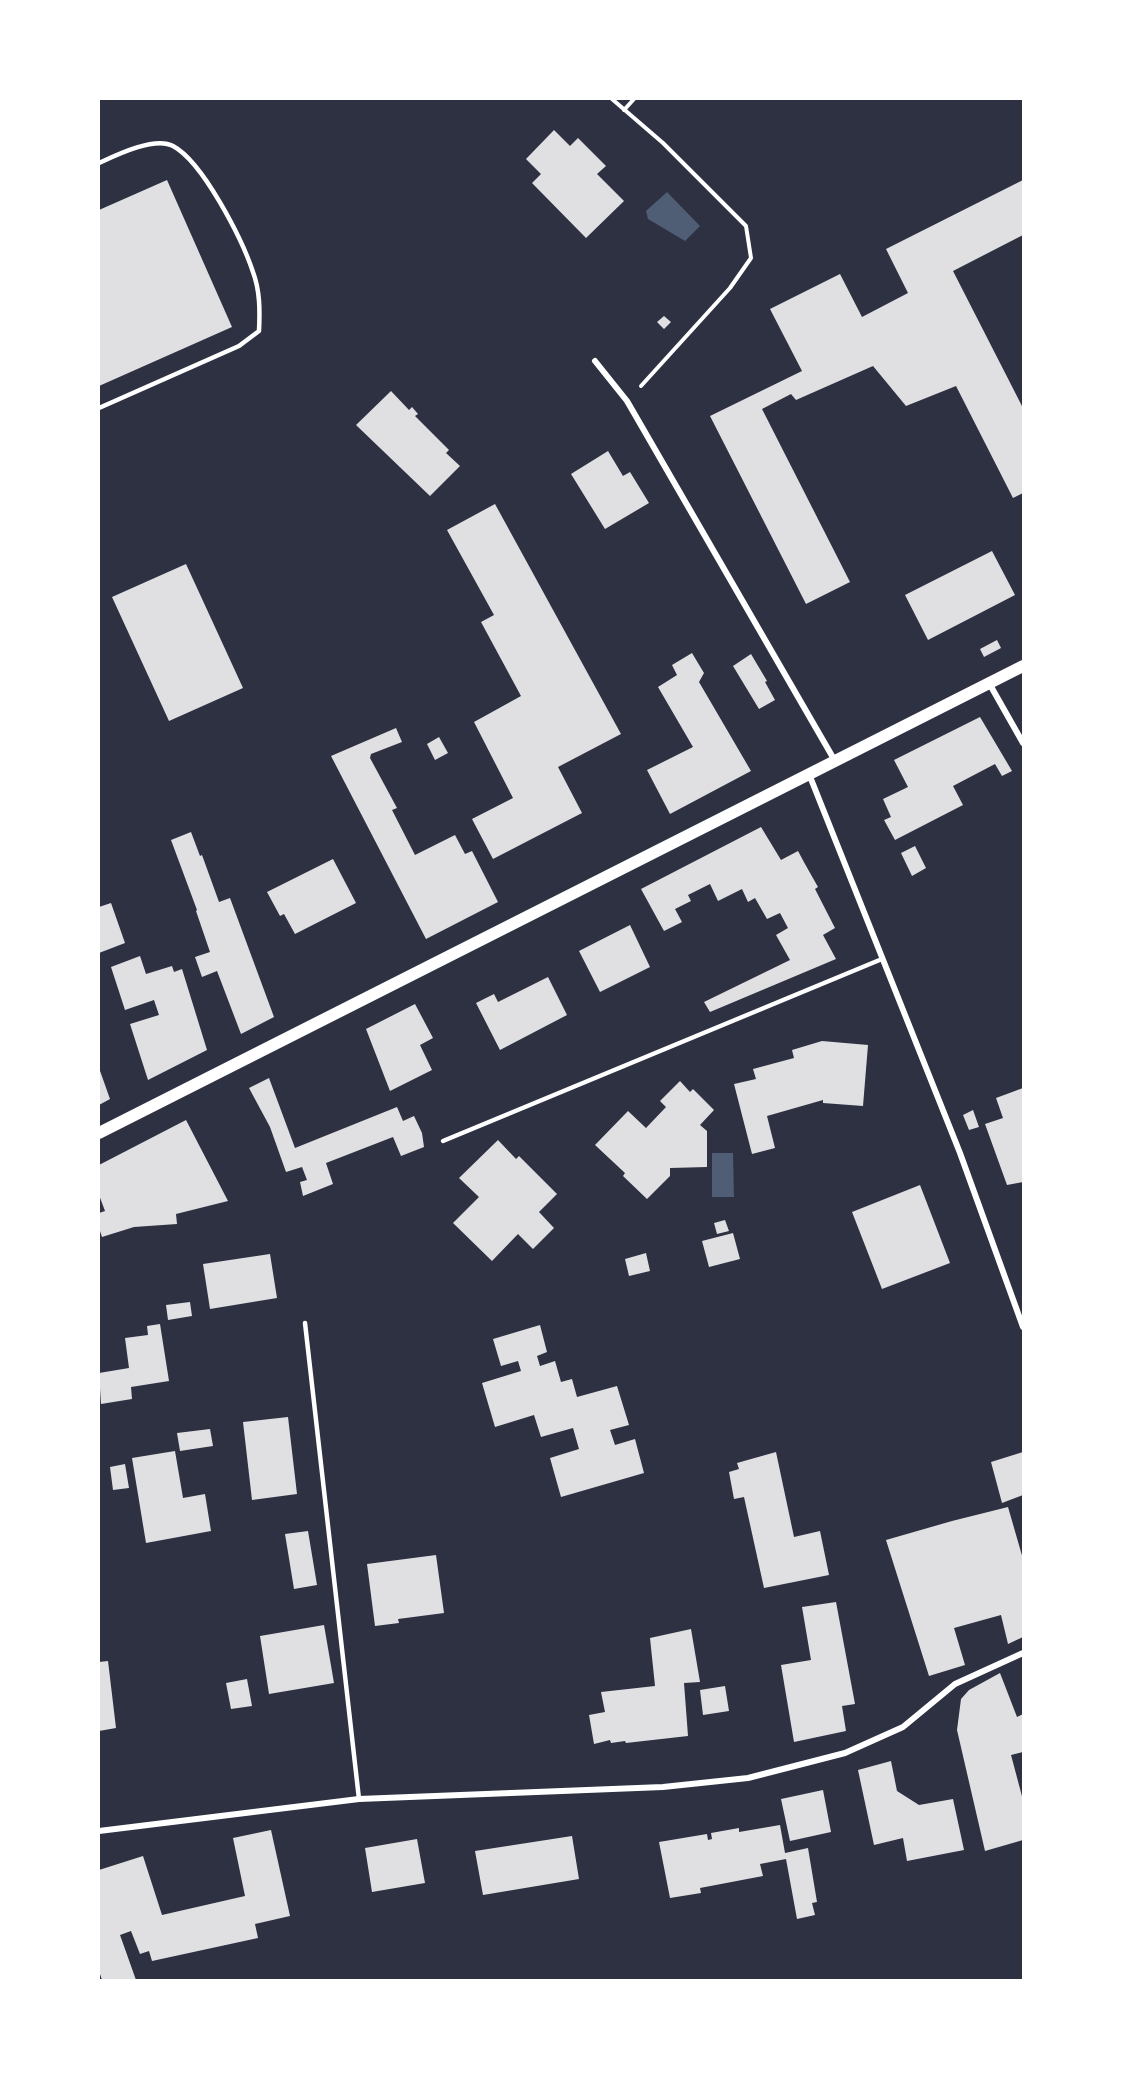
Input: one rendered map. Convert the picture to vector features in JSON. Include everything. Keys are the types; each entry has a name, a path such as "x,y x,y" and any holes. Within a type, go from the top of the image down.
{"main road":[{"path":"99,1133 1023,666"}],"street":[{"path":"595,361 627,401 835,761"},
{"path":"989,683 1023,743"},
{"path":"809,774 960,1153 1023,1327"},
{"path":"99,1831 359,1799 663,1787 748,1778 845,1753 903,1727 955,1684 1023,1653"}],"lane":[{"path":"99,163 117,154 156,142 172,145 195,166 229,216 253,272 261,306 259,330 239,346 99,408"},
{"path":"443,1140 882,959"},
{"path":"305,1323 359,1799"}],"path":[{"path":"612,99 663,143 746,226 751,258 730,288 627,401"},
{"path":"624,110 634,99"}],"water":[{"path":"667,192 700,226 685,241 648,219 646,211"},
{"path":"712,1153 733,1153 734,1197 712,1197"}],"building":[{"path":"554,130 570,146 578,138 606,166 597,174 624,201 586,238 532,183 541,174 526,159"},
{"path":"167,180 232,327 99,386 99,210"},
{"path":"1023,180 1023,235 953,271 1023,408 1023,493 1013,498 956,386 906,406 873,366 796,400 791,394 762,409 850,582 806,604 710,416 802,371 770,309 840,274 862,317 908,293 886,249"},
{"path":"664,316 671,322 664,329 657,322"},
{"path":"391,391 409,410 412,407 418,414 415,416 449,450 446,453 460,466 430,496 356,425"},
{"path":"608,451 623,476 630,472 649,503 605,529 571,474"},
{"path":"495,504 621,734 558,767 582,813 493,859 472,819 513,798 474,722 521,696 481,622 494,615 447,530"},
{"path":"992,551 1015,595 928,640 905,595"},
{"path":"186,564 243,688 169,721 112,597"},
{"path":"997,640 1001,648 984,657 980,649"},
{"path":"692,653 704,673 699,682 751,771 670,814 647,770 693,747 658,687 677,675 672,665"},
{"path":"751,654 775,700 759,709 733,666"},
{"path":"980,717 1012,771 1002,776 995,764 953,786 963,805 895,840 884,820 891,817 883,799 908,787 894,760"},
{"path":"396,728 402,742 371,754 370,758 397,808 392,810 415,855 455,835 465,854 472,851 498,902 426,939 331,756"},
{"path":"439,737 448,753 435,760 427,744"},
{"path":"761,827 781,860 798,851 818,887 815,889 835,928 823,935 836,959 710,1012 704,1002 790,960 776,935 788,928 780,913 767,919 755,898 748,902 742,889 718,901 710,884 688,895 691,901 675,909 682,922 664,931 641,889"},
{"path":"191,832 219,902 230,898 274,1017 241,1034 217,971 202,977 195,957 210,952 171,840"},
{"path":"915,846 926,868 912,876 901,853"},
{"path":"333,859 356,903 295,934 284,914 280,916 267,892"},
{"path":"111,903 125,943 99,953 99,907"},
{"path":"630,925 650,967 600,992 579,951"},
{"path":"140,956 146,974 172,966 174,972 182,969 207,1050 148,1080 130,1024 159,1015 154,1000 125,1010 111,967"},
{"path":"548,977 567,1015 500,1050 476,1003 494,994 498,1002"},
{"path":"415,1004 433,1038 420,1045 432,1070 390,1091 366,1029"},
{"path":"822,1041 868,1045 863,1106 823,1103 823,1100 767,1116 775,1148 752,1154 734,1084 756,1079 753,1069 794,1058 792,1050"},
{"path":"99,1068 110,1099 99,1105"},
{"path":"269,1078 295,1148 397,1107 403,1121 414,1116 422,1133 424,1147 401,1156 393,1137 326,1163 333,1184 303,1196 300,1182 307,1180 302,1167 286,1172 270,1127 249,1088"},
{"path":"680,1081 690,1092 693,1089 714,1110 700,1125 707,1131 707,1167 670,1168 670,1176 647,1199 623,1176 625,1173 595,1145 628,1111 646,1128 666,1107 660,1101"},
{"path":"1023,1088 1023,1182 1007,1185 985,1124 1003,1118 996,1098"},
{"path":"973,1110 979,1127 969,1130 963,1115"},
{"path":"186,1120 228,1201 176,1214 177,1224 134,1227 102,1237 99,1228 99,1213 105,1211 99,1195 99,1165"},
{"path":"498,1140 516,1159 519,1156 557,1194 539,1212 554,1228 533,1249 518,1234 492,1261 453,1223 479,1197 459,1178"},
{"path":"920,1185 950,1263 882,1289 852,1212"},
{"path":"725,1220 729,1231 717,1234 714,1223"},
{"path":"733,1233 740,1259 709,1267 702,1241"},
{"path":"646,1253 650,1271 629,1276 625,1259"},
{"path":"270,1254 277,1298 210,1309 203,1264"},
{"path":"190,1302 192,1316 168,1320 166,1305"},
{"path":"160,1324 169,1381 131,1387 132,1399 101,1404 99,1373 129,1368 125,1338 148,1335 147,1326"},
{"path":"540,1325 547,1352 537,1356 540,1366 555,1361 561,1382 572,1379 577,1397 617,1386 629,1425 610,1430 615,1445 635,1439 644,1473 561,1497 550,1458 579,1449 573,1428 541,1437 534,1415 495,1427 482,1383 521,1371 518,1361 501,1366 493,1339"},
{"path":"288,1417 297,1494 252,1500 243,1422"},
{"path":"210,1429 213,1446 180,1451 177,1433"},
{"path":"175,1451 183,1498 205,1494 211,1531 146,1543 132,1458"},
{"path":"776,1452 794,1537 820,1531 829,1575 764,1588 744,1497 734,1499 729,1472 739,1469 737,1463"},
{"path":"1023,1452 1023,1495 1002,1503 991,1462"},
{"path":"125,1464 129,1488 113,1490 110,1467"},
{"path":"1008,1507 1023,1559 1023,1637 1008,1644 1001,1615 954,1628 965,1665 929,1676 886,1540"},
{"path":"308,1531 317,1585 294,1589 285,1534"},
{"path":"436,1555 444,1613 398,1619 399,1623 375,1626 367,1564"},
{"path":"836,1602 855,1704 842,1706 846,1731 794,1742 781,1665 811,1660 802,1607"},
{"path":"324,1625 334,1683 269,1694 260,1636"},
{"path":"691,1629 700,1682 684,1683 688,1736 626,1743 625,1741 611,1743 610,1740 594,1744 589,1715 605,1712 601,1692 655,1686 650,1638"},
{"path":"108,1661 116,1728 99,1731 99,1662"},
{"path":"1000,1673 1017,1717 1023,1714 1023,1752 1011,1755 1023,1800 1023,1840 985,1851 957,1730 961,1699 969,1690"},
{"path":"247,1679 252,1706 231,1709 226,1683"},
{"path":"725,1686 729,1711 703,1715 700,1690"},
{"path":"891,1761 897,1791 919,1805 953,1799 964,1850 907,1861 903,1838 874,1845 858,1770"},
{"path":"823,1790 831,1832 790,1841 781,1799"},
{"path":"780,1825 785,1853 808,1848 817,1902 812,1903 815,1915 797,1919 786,1859 760,1864 763,1876 700,1888 701,1893 670,1898 659,1842 707,1834 708,1840 712,1839 711,1833 739,1828 739,1832"},
{"path":"271,1830 290,1916 255,1924 258,1938 152,1961 149,1951 140,1954 131,1931 120,1935 136,1980 102,1980 99,1971 99,1870 143,1856 162,1915 245,1896 233,1838"},
{"path":"572,1836 579,1879 483,1895 475,1851"},
{"path":"417,1839 425,1883 372,1892 365,1848"}]}
